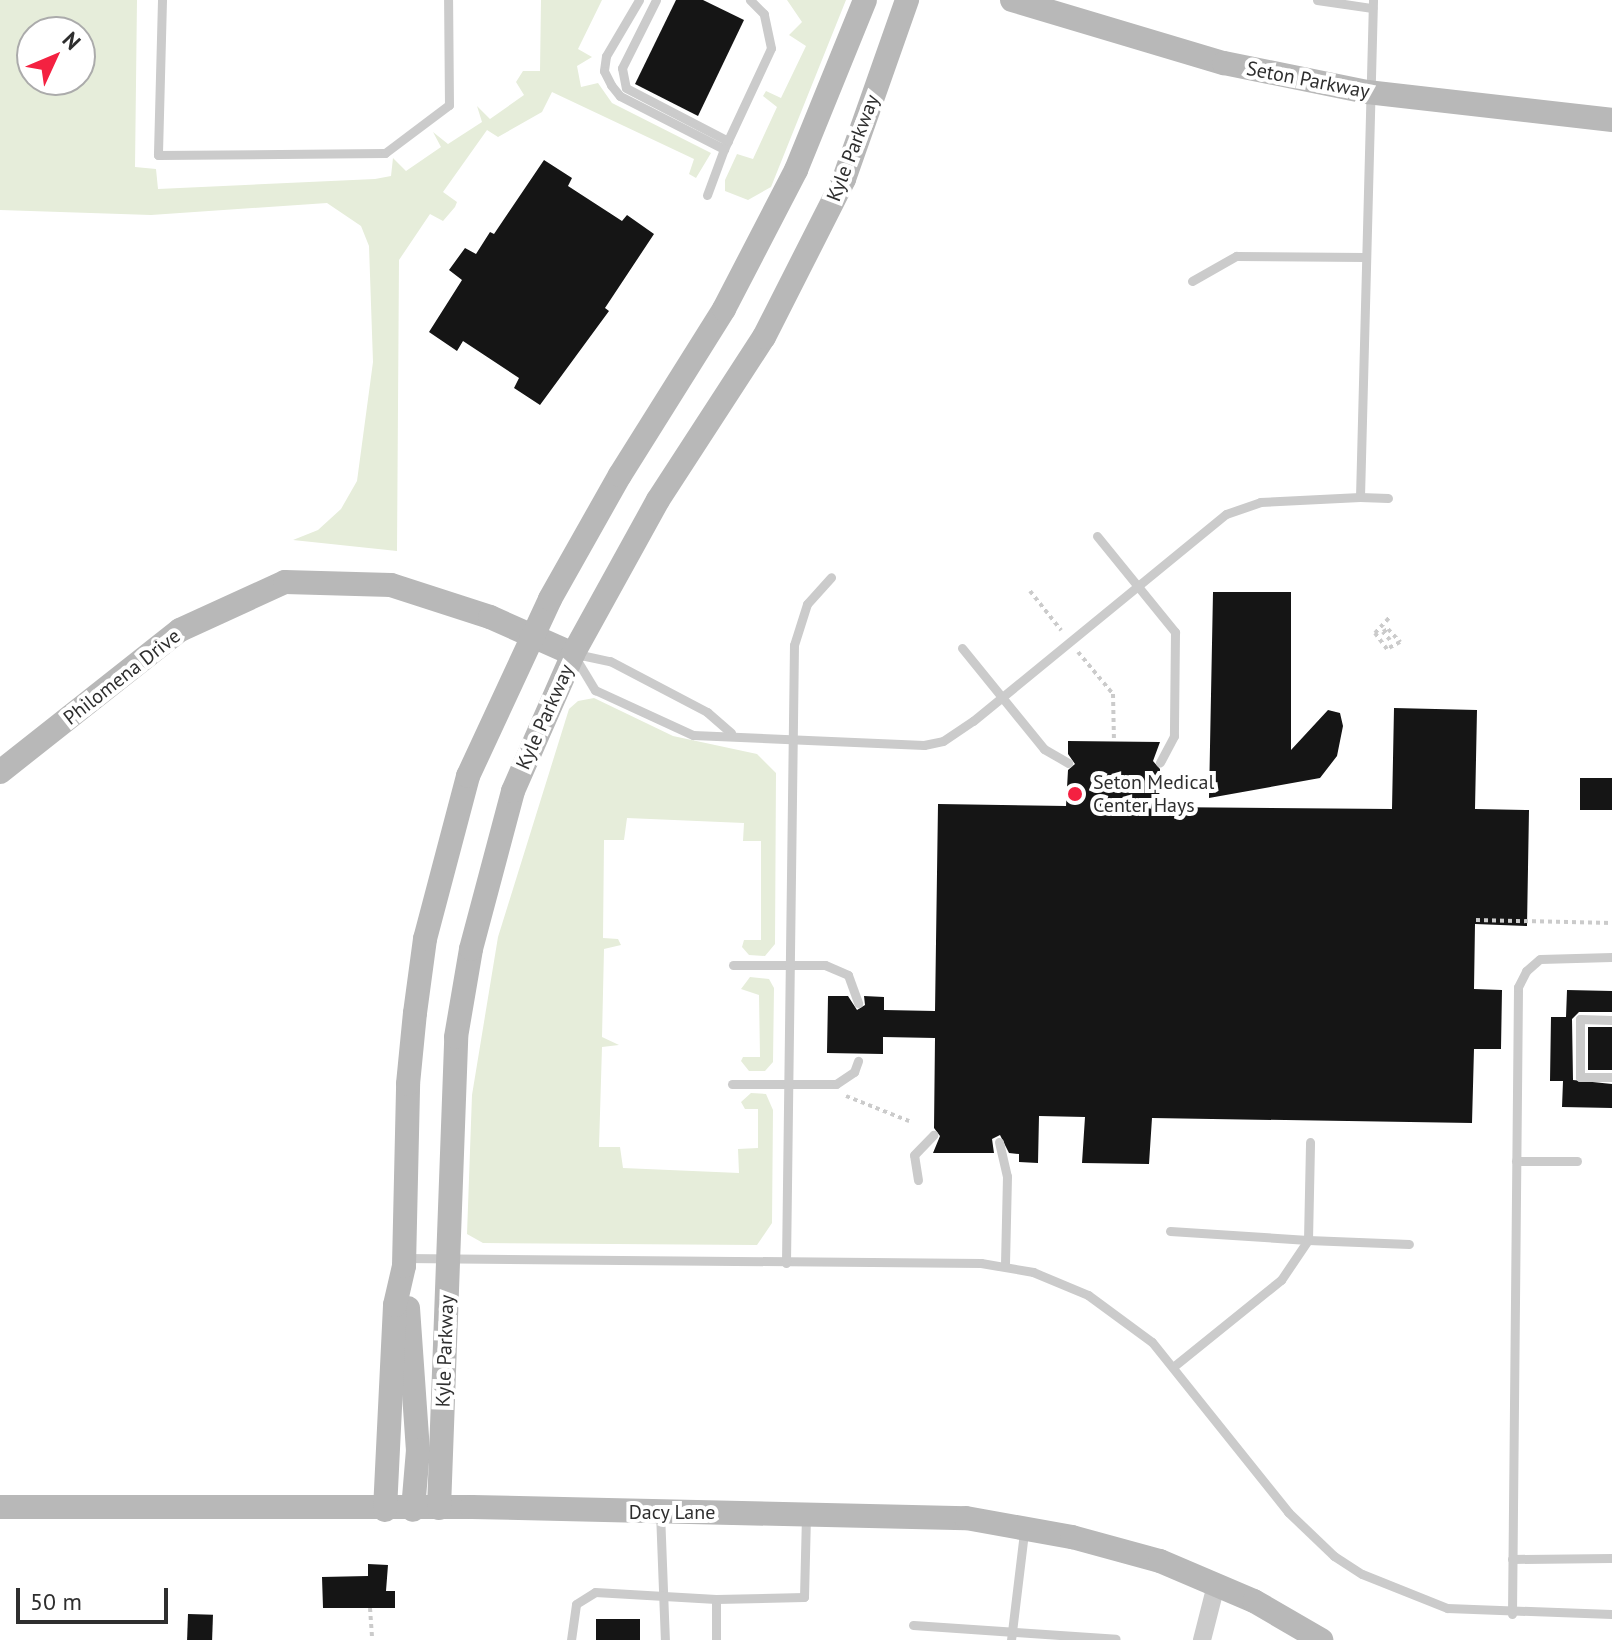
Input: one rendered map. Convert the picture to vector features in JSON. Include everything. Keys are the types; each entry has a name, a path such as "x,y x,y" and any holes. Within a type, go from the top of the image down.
{"street":[{"name":"Kyle Parkway","path":"413,1510 418,1479 416,1387 404,1262 408,1084 425,939 468,776 532,634 620,475 724,309 796,170 865,0"},
{"name":"Kyle Parkway","path":"439,1508 456,1037 471,949 513,791 573,654 658,500 764,337 844,179 907,0"},
{"name":"Seton Parkway","path":"1012,0 1224,63 1367,92 1612,120"},
{"name":"Philomena Drive","path":"0,772 180,630 285,582 391,585 532,634 573,654"},
{"name":"Kyle Parkway","path":"385,1510 395,1305 404,1262"},
{"name":"Dacy Lane","path":"0,1507 912,1514 1024,1528 1160,1561 1216,1585 1321,1640"},
{"path":"1202,1640 1216,1585"}],"lane":[{"path":"162,0 158,155 385,153 449,105 448,0"},
{"path":"639,0 606,56 604,71 611,85 620,96 726,145"},
{"path":"656,0 622,68 626,88 726,145"},
{"path":"707,195 726,145 771,48 764,14 750,0"},
{"path":"1317,0 1372,4 1367,92 1360,497"},
{"path":"1192,281 1236,256 1364,257"},
{"path":"573,654 595,690 693,735 731,733 789,742 905,745 943,741 1241,506 1360,497 1388,498"},
{"path":"1097,536 1170,622 1178,644 1174,736 1160,762"},
{"path":"786,1263 789,742 798,626 807,604 831,577"},
{"path":"962,648 1044,749 1068,763"},
{"path":"573,654 610,661 707,712 731,733"},
{"path":"1512,1614 1516,1161 1521,979 1540,959 1612,957"},
{"path":"733,965 788,965 840,970 853,984 858,1003"},
{"path":"1612,1020 1580,1019 1580,1077 1612,1077"},
{"path":"732,1084 836,1084 854,1072 858,1061"},
{"path":"918,1180 914,1155 933,1135"},
{"path":"999,1142 1006,1184 1005,1265"},
{"path":"1173,1367 1281,1280 1308,1240 1310,1142"},
{"path":"1516,1161 1577,1161"},
{"path":"1170,1231 1409,1244"},
{"path":"404,1262 448,1257 1005,1265 1088,1295 1142,1333 1173,1367 1288,1512 1334,1556 1420,1601 1512,1614 1612,1614"},
{"path":"660,1512 665,1640"},
{"path":"571,1640 576,1604 595,1592 716,1599 804,1597 806,1513"},
{"path":"1012,1636 1024,1528"},
{"path":"1512,1559 1612,1558"},
{"path":"716,1599 716,1640"},
{"path":"913,1625 1012,1636 1116,1639"}],"path":[{"path":"1030,591 1061,631"},
{"path":"1390,640 1383,632 1388,629 1400,642 1387,649 1375,633 1391,616"},
{"path":"1078,652 1113,694 1114,742"},
{"path":"1476,920 1612,923"},
{"path":"846,1096 909,1121"},
{"path":"370,1608 372,1640"}],"green space":[{"path":"0,0 137,0 135,167 156,169 158,189 375,179 391,176 393,158 406,171 441,147 433,132 448,144 482,122 477,106 490,119 524,95 516,82 523,71 540,71 541,0 602,0 578,49 592,57 577,66 581,87 598,83 612,103 711,153 696,178 689,174 694,159 552,92 542,112 498,137 487,130 443,192 457,202 455,207 443,221 430,214 399,260 397,551 293,540 318,530 341,509 357,481 373,362 369,246 361,226 327,203 151,215 0,210"},
{"path":"787,0 846,0 771,187 748,200 725,191 725,180 737,154 753,159 777,107 763,96 766,91 781,98 806,46 789,35 802,22"},
{"path":"594,698 673,736 757,754 776,773 775,944 765,956 749,955 742,947 744,940 761,940 761,841 743,841 744,823 627,818 624,840 604,840 603,938 618,939 621,945 604,949 602,1037 619,1045 602,1047 599,1147 620,1147 623,1168 739,1173 738,1149 758,1148 758,1109 745,1109 741,1102 751,1093 766,1094 773,1110 772,1223 757,1245 483,1243 467,1234 472,1095 498,937 569,709 578,701"},
{"path":"750,977 769,979 774,988 773,1062 765,1071 749,1071 741,1061 743,1057 760,1057 759,995 741,989"}],"building":[{"path":"676,0 703,0 744,20 698,116 635,84"},
{"path":"544,160 572,178 568,186 622,221 627,215 654,234 605,308 609,311 540,405 514,388 519,378 463,341 457,351 429,332 462,280 449,270 465,248 476,254 490,232 494,234"},
{"path":"1213,592 1291,592 1291,750 1328,710 1340,713 1343,726 1337,756 1320,778 1209,798"},
{"name":"Seton Medical Center Hays","path":"1394,708 1477,710 1475,809 1529,810 1527,926 1475,924 1474,989 1502,990 1501,1049 1474,1049 1472,1123 1152,1118 1149,1164 1082,1163 1085,1117 1039,1116 1038,1163 1019,1162 1019,1154 1009,1153 1000,1135 992,1139 994,1153 933,1153 940,1136 934,1128 935,1038 883,1037 883,1054 827,1053 828,996 848,996 857,1010 865,1005 864,996 884,997 884,1010 935,1011 938,804 1066,806 1068,770 1075,764 1068,754 1068,741 1160,742 1153,761 1160,769 1159,807 1392,809"},
{"path":"1580,778 1612,778 1612,810 1580,810"},
{"path":"1567,990 1612,991 1612,1012 1579,1012 1572,1019 1573,1080 1612,1084 1612,1108 1562,1107 1563,1081 1550,1081 1551,1017 1566,1017"},
{"path":"1588,1027 1612,1027 1612,1070 1588,1070"},
{"path":"368,1564 388,1565 386,1591 395,1591 395,1608 323,1608 322,1577 368,1576"},
{"path":"188,1614 213,1615 212,1640 187,1640"},
{"path":"596,1619 640,1619 640,1640 596,1640"}],"place":[{"name":"Seton Medical Center Hays","path":"1075,794"}]}
